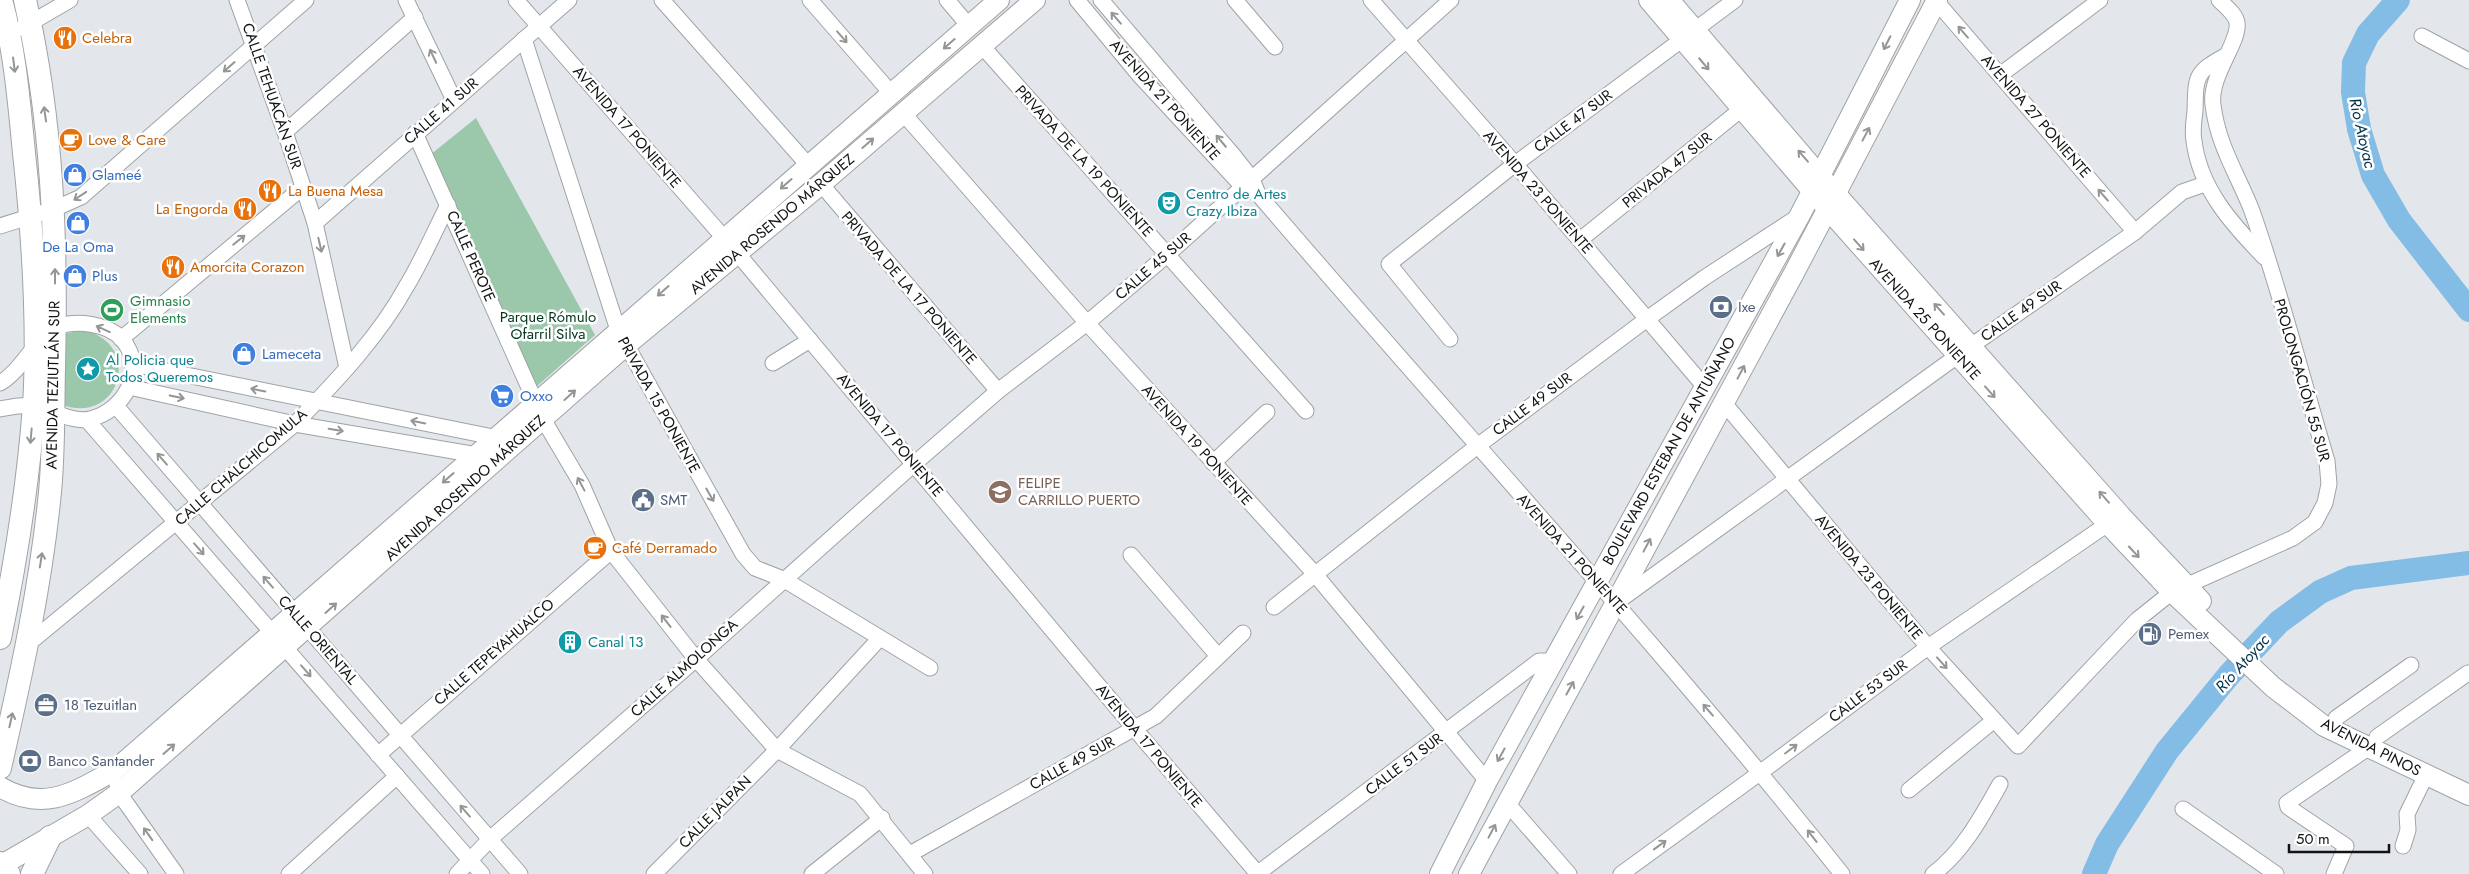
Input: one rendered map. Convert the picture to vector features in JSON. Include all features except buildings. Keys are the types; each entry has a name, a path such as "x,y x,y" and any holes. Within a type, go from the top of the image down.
{"main road":[{"name":"AVENIDA TEZIUTLÁN SUR","path":"0,0 31,216 36,349 50,491 28,644 0,768"},
{"name":"AVENIDA TEZIUTLÁN SUR","path":"0,638 8,560 26,489 43,409 55,328 54,209 45,118 25,0"},
{"name":"AVENIDA ROSENDO MÁRQUEZ","path":"0,787 16,796 28,799 53,799 75,792 115,770 495,437 539,411 621,338 724,238 998,0"},
{"name":"AVENIDA ROSENDO MÁRQUEZ","path":"621,338 738,254 1035,0"},
{"name":"AVENIDA 25 PONIENTE","path":"1649,0 1689,34 1816,183 2114,519 2178,589 2217,625"},
{"name":"AVENIDA 25 PONIENTE","path":"1669,0 1689,34"},
{"name":"BOULEVARD ESTEBAN DE ANTUÑANO","path":"1440,874 1553,661 1800,215 1910,0"},
{"name":"BOULEVARD ESTEBAN DE ANTUÑANO","path":"1469,874 1724,403 1937,0"},
{"name":"AVENIDA ROSENDO MÁRQUEZ","path":"3,867 50,837 88,816 119,793 517,442 539,411"},
{"name":"AVENIDA PINOS","path":"2217,625 2324,726 2469,780"},
{"name":"AVENIDA PINOS","path":"2277,682 2426,775 2469,795"},
{"path":"32,874 50,837"}],"street":[{"path":"5,35 30,24 70,0"},
{"name":"CALLE TEHUACÁN SUR","path":"238,0 285,132 315,224 347,368"},
{"path":"0,226 72,202 89,190 306,0"},
{"path":"406,0 454,100"},
{"name":"AVENIDA 17 PONIENTE","path":"516,0 738,254 1258,874"},
{"name":"CALLE 41 SUR","path":"315,224 569,0"},
{"path":"662,0 808,165"},
{"path":"810,0 891,93"},
{"path":"947,0 969,26"},
{"name":"AVENIDA 21 PONIENTE","path":"1077,0 1140,76 1258,194 1476,447 1616,603 1761,772 1842,874"},
{"name":"AVENIDA 21 PONIENTE","path":"1101,0 1248,183"},
{"path":"1235,0 1275,47"},
{"name":"AVENIDA 23 PONIENTE","path":"1371,0 1515,164 1704,386"},
{"name":"CALLE 45 SUR","path":"914,464 998,391 1087,323 1168,255 1451,0"},
{"name":"CALLE 47 SUR","path":"1450,339 1390,264 1515,164 1735,0"},
{"name":"AVENIDA 27 PONIENTE","path":"1937,0 2134,232"},
{"path":"2000,76 2100,0"},
{"name":"PROLONGACIÓN 55 SUR","path":"2018,746 2137,620 2178,589 2293,538 2315,522 2326,503 2329,484 2327,462 2267,260 2251,210 2224,150 2213,105 2213,88 2236,33 2237,23 2232,13 2219,0"},
{"path":"285,132 415,17"},
{"path":"2422,36 2469,61"},
{"name":"PRIVADA 15 PONIENTE","path":"524,39 621,338 743,554 755,568 768,575 783,579 930,668"},
{"name":"PRIVADA DE LA 19 PONIENTE","path":"982,46 1306,410"},
{"path":"2225,56 2203,68 2196,82 2193,141 2206,184 2233,225 2267,260"},
{"name":"PRIVADA 47 SUR","path":"1580,240 1748,104"},
{"name":"AVENIDA 19 PONIENTE","path":"903,113 1087,323 1314,573 1445,732 1488,781"},
{"name":"CALLE PEROTE","path":"415,134 539,411 582,485 611,551 696,659 777,750"},
{"name":"PRIVADA DE LA 17 PONIENTE","path":"820,184 998,391"},
{"path":"2134,232 2182,192 2206,184"},
{"path":"121,339 303,187"},
{"name":"CALLE CHALCHICOMULA","path":"28,644 295,424 347,368 385,320 406,288 448,205"},
{"name":"CALLE 49 SUR","path":"1274,607 1314,573 1476,447 1646,319 1704,278 1800,215"},
{"name":"CALLE 49 SUR","path":"1616,603 1787,478 2134,232"},
{"path":"0,383 11,377 55,328 74,323 95,326 121,339 130,354 132,364 129,387 116,406 105,414 87,420 43,409 0,408"},
{"path":"773,363 810,340"},
{"path":"132,364 517,442"},
{"path":"129,387 295,424 498,458"},
{"name":"AVENIDA 23 PONIENTE","path":"1724,403 1928,647 1993,721 2018,746"},
{"name":"CALLE ORIENTAL","path":"116,406 520,874"},
{"path":"1213,463 1268,412"},
{"name":"CALLE ORIENTAL","path":"87,420 482,874"},
{"name":"CALLE ALMOLONGA","path":"457,874 469,859 490,839 696,659 783,579 914,464"},
{"name":"CALLE 53 SUR","path":"1621,874 1928,647 2114,519"},
{"name":"CALLE TEPEYAHUALCO","path":"378,754 611,551"},
{"path":"1132,555 1218,656"},
{"name":"CALLE 49 SUR","path":"910,854 1156,716 1243,633"},
{"name":"CALLE JALPAN","path":"654,874 777,750 880,638"},
{"name":"CALLE 51 SUR","path":"1258,874 1539,662 1553,661"},
{"path":"2336,718 2411,665"},
{"path":"2334,874 2346,846 2288,807 2288,803 2373,743 2468,672"},
{"path":"1909,790 1993,721"},
{"path":"777,750 860,794 882,818 925,874"},
{"path":"115,770 119,793 176,874"},
{"path":"2403,846 2408,830 2407,814 2426,775"},
{"path":"289,874 397,776"},
{"path":"1933,874 1941,868 1973,831 2000,784"},
{"path":"1506,803 1569,874"},
{"path":"2183,809 2276,874"},
{"path":"88,816 140,874"},
{"path":"812,874 882,818"}],"green space":[{"name":"Parque Rómulo Ofarril Silva","path":"476,118 595,335 536,387 430,155"},
{"path":"82,330 102,338 114,350 119,365 117,380 110,394 98,404 81,408 60,404 60,335"}],"waterway":[{"name":"Río Atoyac","path":"2398,0 2368,34 2354,63 2353,92 2359,129 2373,175 2399,220 2469,310"},
{"name":"Río Atoyac","path":"2094,874 2107,844 2167,751 2229,675 2279,622 2320,592 2351,578 2469,563"}],"place":[{"name":"Celebra","path":"65,38"},
{"name":"Love & Care","path":"71,140"},
{"name":"Glameé","path":"75,175"},
{"name":"La Buena Mesa","path":"270,191"},
{"name":"Centro de Artes Crazy Ibiza","path":"1169,203"},
{"name":"La Engorda","path":"245,209"},
{"name":"De La Oma","path":"78,223"},
{"name":"Amorcita Corazon","path":"173,267"},
{"name":"Plus","path":"75,276"},
{"name":"Ixe","path":"1721,307"},
{"name":"Gimnasio Elements","path":"112,310"},
{"name":"Lameceta","path":"244,354"},
{"name":"Al Policia que Todos Queremos","path":"88,369"},
{"name":"Oxxo","path":"502,396"},
{"name":"FELIPE CARRILLO PUERTO","path":"1000,492"},
{"name":"SMT","path":"643,500"},
{"name":"Café Derramado","path":"595,548"},
{"name":"Pemex","path":"2150,634"},
{"name":"Canal 13","path":"570,642"},
{"name":"18 Tezuitlan","path":"46,705"},
{"name":"Banco Santander","path":"30,761"}]}
